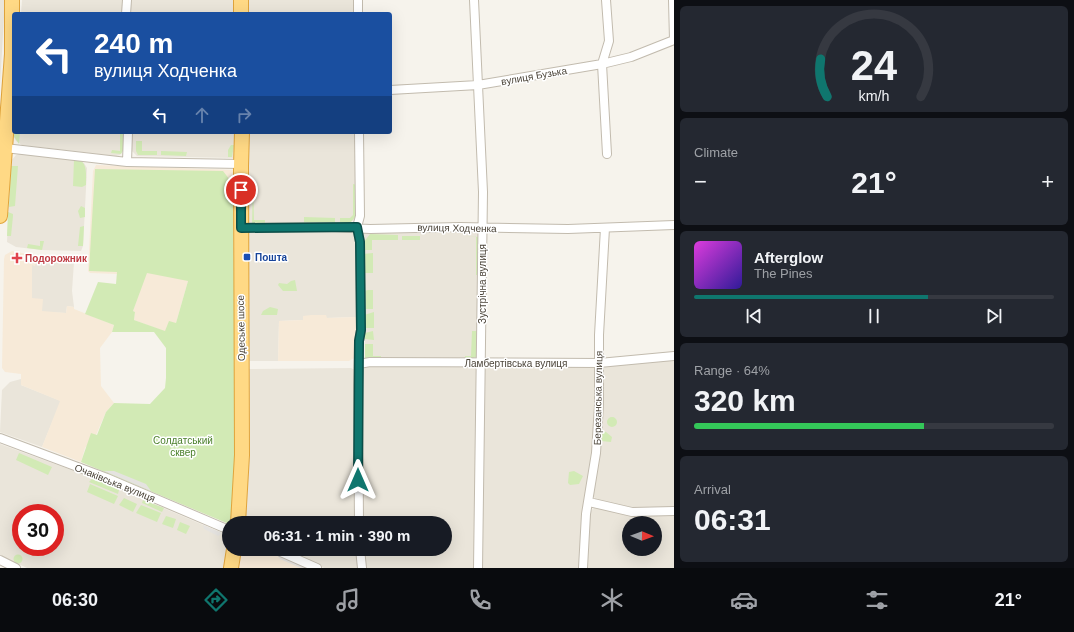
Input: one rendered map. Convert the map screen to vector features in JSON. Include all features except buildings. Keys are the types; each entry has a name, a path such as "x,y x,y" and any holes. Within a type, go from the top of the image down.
{"highway":[{"path":"0,216 5,148 3,125 12,54 12,0"},
{"path":"241,0 242,12"},
{"name":"Одеське шосе","path":"238,516 242,455 242,134"},
{"path":"231,568 233,556"}],"street":[{"path":"126,12 127,0"},
{"path":"358,0 358,12"},
{"name":"Зустрічна вулиця","path":"474,0 483,192 478,568"},
{"path":"606,0 609,41 602,64 607,154"},
{"path":"674,0 674,40"},
{"name":"вулиця Бузька","path":"392,90 478,85 602,64 631,57 674,40"},
{"path":"127,162 128,134"},
{"path":"359,134 360,216 357,227 360,247 361,330 359,341 360,516"},
{"path":"5,148 127,162 241,164"},
{"name":"вулиця Ходченка","path":"241,228 605,228 674,225"},
{"name":"Березанська вулиця","path":"583,568 589,502 596,453 599,405 599,335 605,228"},
{"name":"Ламбертівська вулиця","path":"359,364 370,362 599,363 674,356"},
{"name":"Очаківська вулиця","path":"0,438 107,478 222,527"},
{"path":"589,502 632,512 674,511"},
{"path":"289,556 316,568"},
{"path":"361,556 362,568"},
{"path":"0,560 16,568"}],"shaded area":[{"path":"0,0 5,0 0,85"},
{"path":"22,0 124,0 124,12 21,12"},
{"path":"128,0 236,0 237,12 128,12"},
{"path":"247,0 356,0 356,12 247,12"},
{"path":"126,134 124,149 120,155 116,156 22,145 16,141 13,135"},
{"path":"131,134 238,134 236,158 137,156 131,150"},
{"path":"248,134 356,134 358,161 354,220 345,224 247,224"},
{"path":"22,153 74,158 84,163 87,168 83,246 81,251 42,250 16,247 7,242 11,161 16,155"},
{"path":"96,165 234,170 236,284 188,281 176,323 166,332 134,320 135,312 133,311 144,279 117,272 117,274 90,273 88,271 93,171"},
{"path":"465,230 478,232 479,234 479,353 462,360 365,358 364,233"},
{"path":"353,231 355,236 356,317 326,318 326,315 311,316 303,320 279,321 278,361 248,361 246,232"},
{"path":"12,251 37,256 35,266 32,265 32,298 43,299 42,311 66,313 67,306 74,307 74,309 114,325 112,332 100,348 101,386 114,403 106,412 96,435 85,448 81,462 42,447 60,401 21,385 21,374 5,372 2,368 4,259 5,255"},
{"path":"37,256 74,262 72,291 74,307 67,306 66,313 42,312 32,298 32,265 35,265"},
{"path":"326,315 327,318 356,317 356,350 354,358 349,361 278,361 279,321 303,320 303,316"},
{"path":"674,358 674,509 637,510 596,500 593,495 598,455 603,370 605,366"},
{"path":"367,365 474,366 477,369 476,568 364,568 363,556 452,556 452,516 362,516 362,371"},
{"path":"489,365 591,366 596,370 594,455 581,568 481,568 484,371"},
{"path":"351,368 355,370 357,516 242,516 248,369"},
{"path":"21,379 21,385 61,401 42,447 0,432 2,390 10,382"},
{"path":"0,444 93,478 222,533 222,556 228,556 228,568 27,568 0,555"},
{"path":"104,471 114,471 146,484 151,491"},
{"path":"595,506 674,513 674,568 585,568 589,514"},
{"path":"203,525 222,533 218,536 204,529"},
{"path":"239,556 282,556 309,568 236,568"},
{"path":"278,556 284,556 309,568 301,568 280,559"},
{"path":"297,556 358,556 359,568 324,568"}],"green space":[{"path":"20,134 19,144 13,135"},
{"path":"120,134 126,134 124,149 121,154 111,153 112,150 120,151"},
{"path":"136,141 142,141 142,151 157,151 157,155 138,155 136,151"},
{"path":"231,145 234,145 232,157 228,157 228,150"},
{"path":"161,151 187,152 186,156 161,155"},
{"path":"31,154 79,159 84,164 86,185 82,187 73,186 74,159"},
{"path":"11,166 18,166 15,206 9,207"},
{"name":"Солдатський сквер","path":"95,169 223,171 233,184 234,283 236,284 237,415 232,516 222,516 222,521 81,462 91,433 97,435 106,412 114,403 150,404 165,388 166,348 154,332 112,332 114,325 85,314 98,282 116,284 117,272 89,271","holes":["147,273 188,281 176,323 169,321 165,331 134,320 135,312 133,311"]},
{"path":"253,180 254,220 265,220 265,225 252,225"},
{"path":"353,184 357,185 356,216 351,222 340,224 340,218 350,218 353,215"},
{"path":"81,206 85,208 85,217 80,218 78,211"},
{"path":"8,212 13,214 11,236 7,236"},
{"path":"304,217 335,218 335,224 304,224"},
{"path":"84,226 83,246 78,246 80,227"},
{"path":"370,234 398,235 398,240 372,240 372,250 363,250 363,243"},
{"path":"402,236 420,236 420,240 402,240"},
{"path":"463,236 479,237 480,275 476,275 476,237"},
{"path":"40,241 44,241 42,250 27,248 28,244 40,246"},
{"path":"373,253 373,273 364,273 363,254"},
{"path":"295,280 297,291 283,291 278,285 279,283 287,284"},
{"path":"373,290 373,309 364,309 364,291"},
{"path":"270,307 278,309 277,315 261,315 263,311"},
{"path":"374,312 374,328 365,328 364,315"},
{"path":"373,331 374,340 365,339 365,333"},
{"path":"472,331 479,331 477,357 465,360 465,356 471,356"},
{"path":"365,344 373,344 373,356 381,356 381,359 365,358"},
{"path":"612,417 617,422 612,427 607,422"},
{"path":"601,431 606,432 612,437 611,442 601,441"},
{"path":"19,453 52,467 48,475 16,460"},
{"path":"574,471 583,476 579,484 570,485 568,483 569,472"},
{"path":"93,478 119,490 118,494 89,482"},
{"path":"90,484 118,496 114,504 87,492"},
{"path":"124,498 137,504 133,512 119,505"},
{"path":"143,500 164,508 162,512 142,503"},
{"path":"141,505 161,513 157,522 136,513"},
{"path":"166,516 176,519 173,528 162,524"},
{"path":"180,522 190,526 186,534 177,530"},
{"path":"15,556 22,557 22,561 18,564 13,559"}],"place":[{"name":"Пошта","path":"247,257"},
{"name":"Подорожник","path":"17,258"}],"route":[{"path":"241,190 241,228 357,227 360,242 361,321 359,341 358,480"}]}
